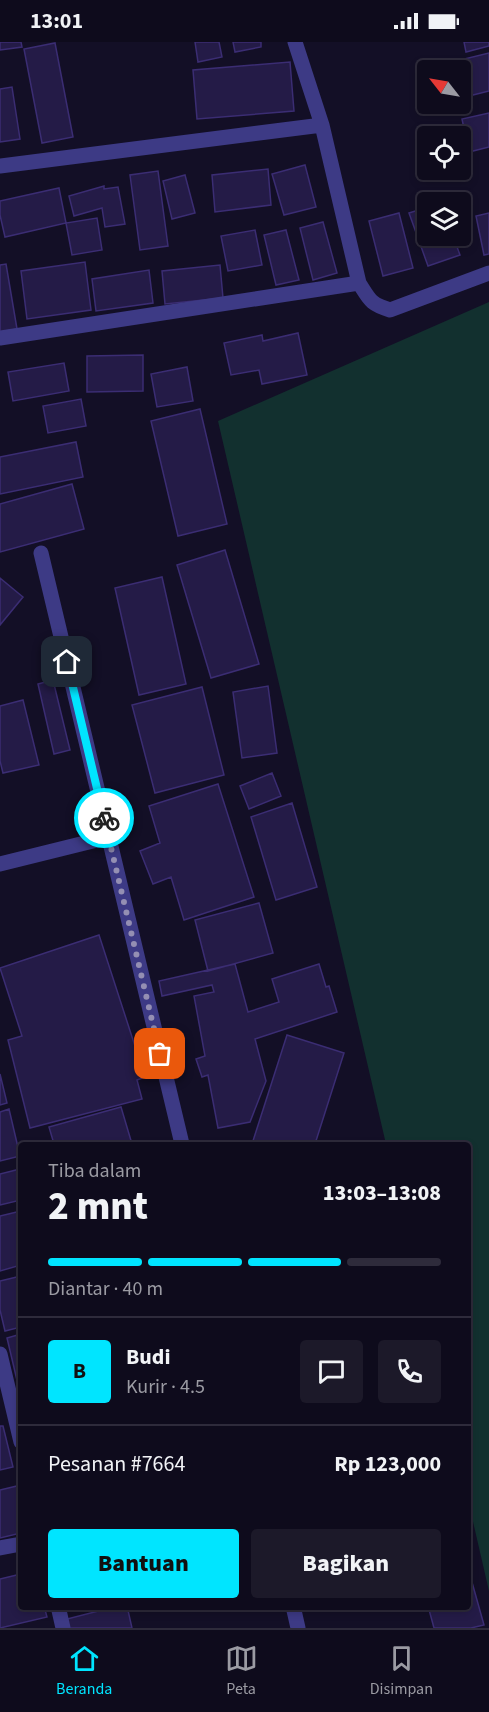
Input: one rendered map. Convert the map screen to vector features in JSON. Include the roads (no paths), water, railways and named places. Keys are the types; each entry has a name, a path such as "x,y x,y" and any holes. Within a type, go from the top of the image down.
{"street":[{"path":"295,42 322,125 359,283 370,300 376,306 390,310 489,273"},
{"path":"0,166 322,125"},
{"path":"0,338 359,283"},
{"path":"41,553 182,1142"},
{"path":"0,864 109,837"},
{"path":"0,1354 18,1429"},
{"path":"0,1548 18,1545"},
{"path":"59,1610 63,1628"},
{"path":"294,1610 298,1628"}]}
